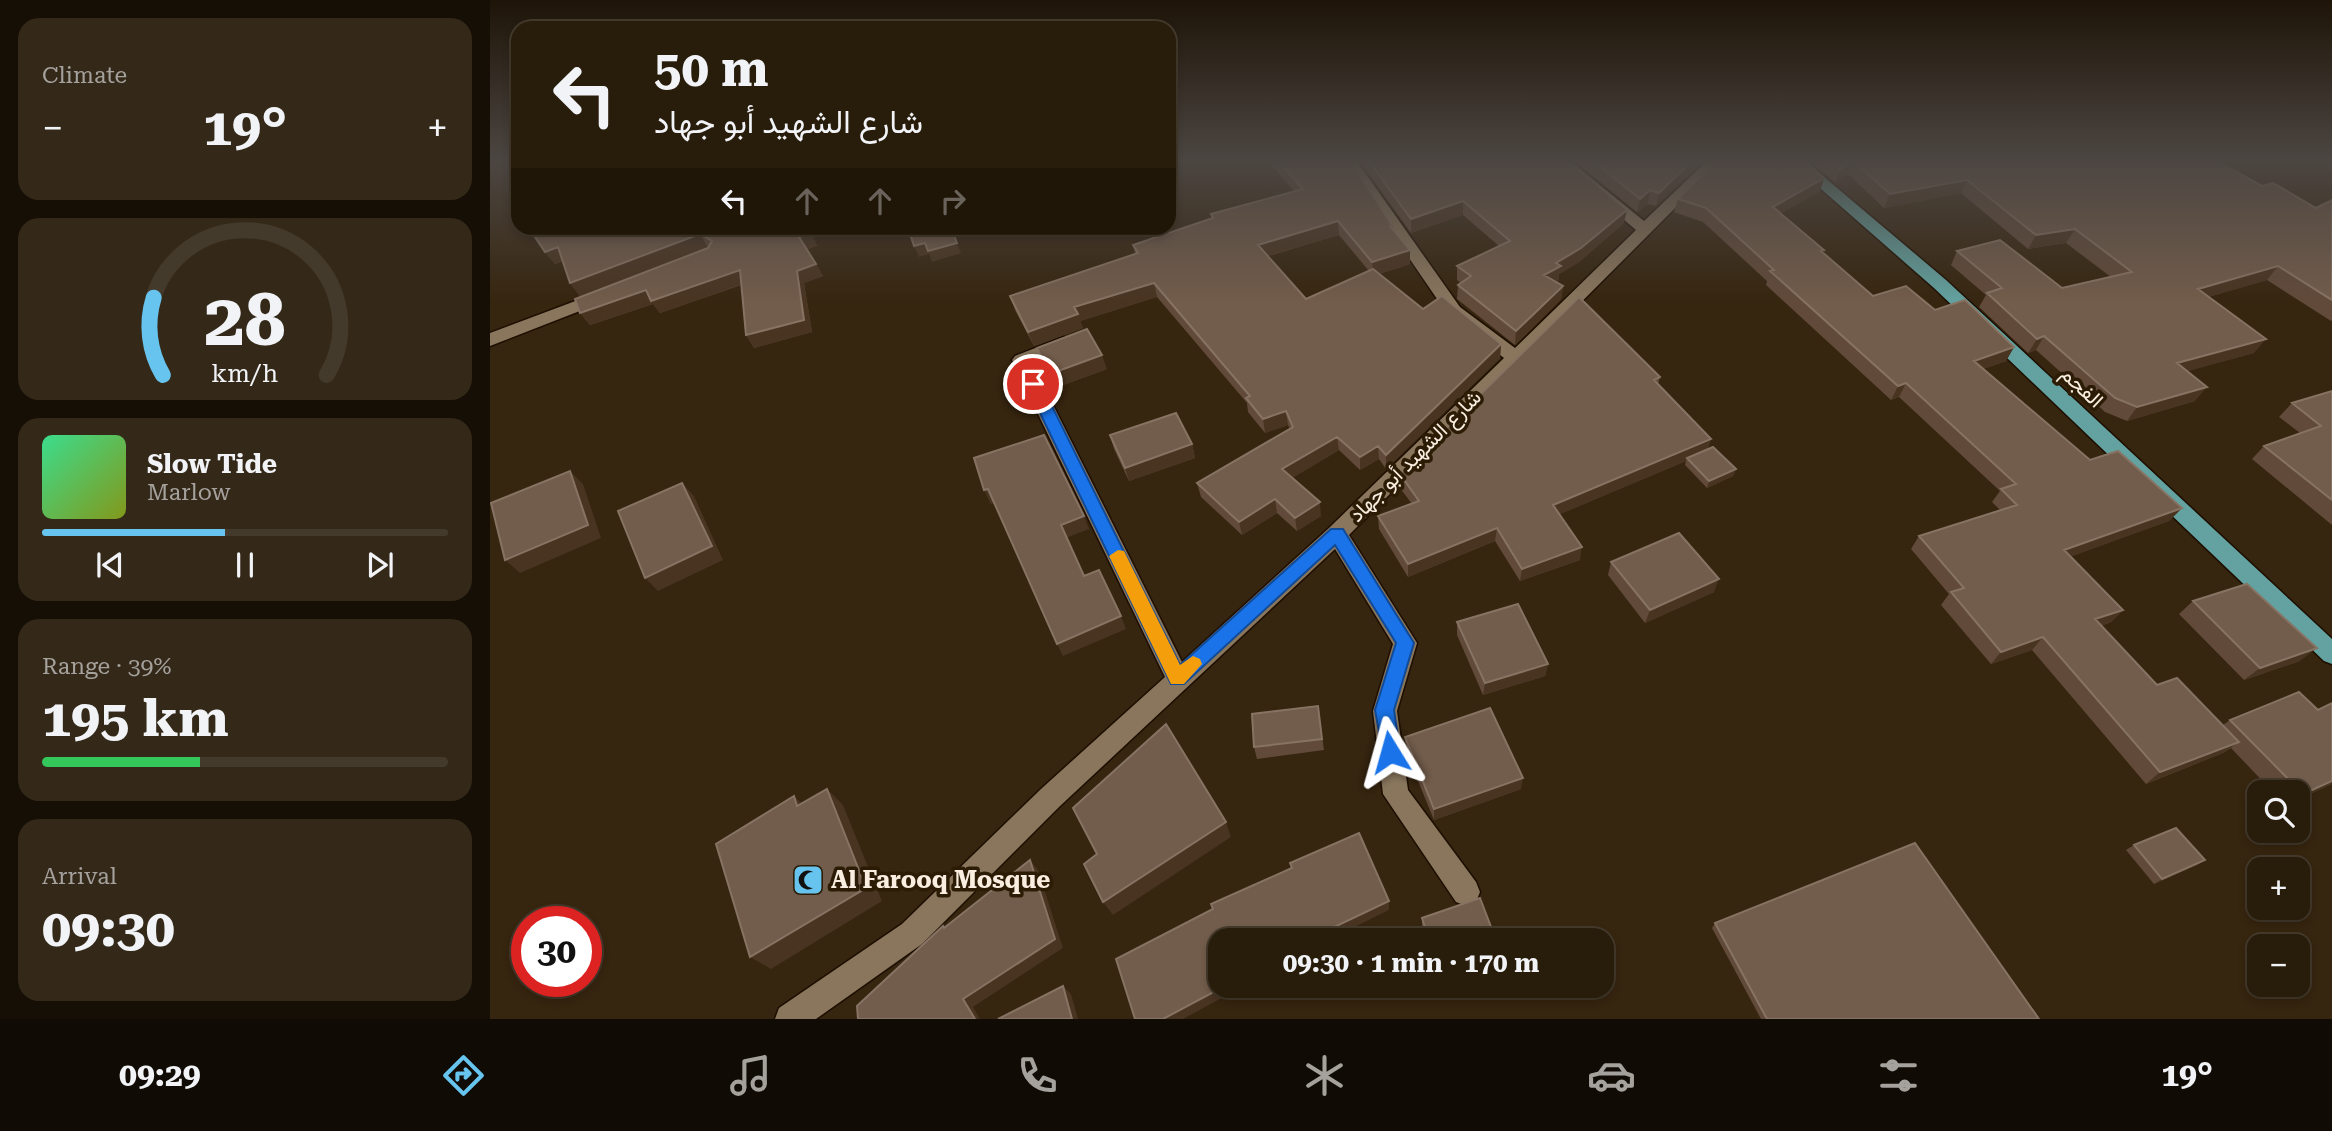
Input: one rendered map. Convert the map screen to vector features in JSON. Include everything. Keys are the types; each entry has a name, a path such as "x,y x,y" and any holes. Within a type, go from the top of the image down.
{"main road":[{"name":"الفجم","path":"1851,208 1940,284 2332,654"}],"street":[{"path":"1382,208 1454,311 1515,357"},
{"path":"1618,208 1644,229"},
{"name":"شارع الشهيد أبو جهاد","path":"790,1019 912,934 1178,678 1337,534 1666,208"},
{"path":"490,340 619,289"},
{"path":"1084,336 1021,360 1178,678"},
{"path":"1337,534 1405,643 1385,710 1396,794 1466,892"}],"building":[{"path":"1235,208 1381,208 1392,225 1390,226 1410,250 1372,262 1338,221 1258,245 1306,299 1373,269 1423,309 1442,296 1501,344 1386,455 1378,446 1360,457 1337,437 1282,469 1320,502 1295,518 1275,499 1239,522 1197,483 1293,427 1286,411 1263,419 1246,398 1250,396 1154,283 1074,307 1078,314 1028,332 1010,296 1138,253 1133,245 1163,235 1176,235 1176,230 1213,218 1211,214"},
{"path":"1403,208 1444,208 1411,219"},
{"path":"1471,208 1624,208 1627,210 1581,248 1556,263 1561,266 1544,275 1563,286 1516,331 1458,285 1471,276 1457,266 1510,241"},
{"path":"1706,208 1774,208 1873,296 1906,286 1935,310 1965,300 2014,347 1974,361 2090,460 2118,451 2182,508 2064,550 2123,610 2095,619 2157,685 2177,678 2239,742 2160,772 2043,637 2001,652 1951,592 1964,588 1919,536 2017,505 2001,489 2016,484 1906,383 1898,386 1770,271 1774,270"},
{"path":"2002,208 2332,208 2332,300 2278,266 2198,289 2266,339 2177,363 2207,387 2137,407 2115,398 2044,336 2037,339 1987,293 2002,288 1957,251 2000,240 2062,288 2132,272 2075,229 2036,235"},
{"path":"534,235 697,235 570,283 558,247 545,252"},
{"path":"702,235 806,235 799,237 816,264 797,271 804,320 746,335 740,270 651,301 646,290 580,313 575,299 708,248 712,241"},
{"path":"910,235 954,235 957,243 928,251 925,243 914,246"},
{"path":"1579,297 1660,377 1654,380 1711,439 1553,505 1582,547 1522,569 1497,528 1408,564 1378,516 1419,501 1400,474"},
{"path":"1087,329 1102,355 1050,374 1037,348"},
{"path":"2332,391 2332,500 2264,446 2321,426 2292,403"},
{"path":"1176,413 1192,444 1125,468 1110,435"},
{"path":"1044,435 1084,516 1061,525 1084,576 1099,570 1121,616 1057,644 988,489 984,490 974,458"},
{"path":"1713,447 1736,469 1709,481 1687,458"},
{"path":"570,471 588,525 505,560 491,503"},
{"path":"682,483 712,546 645,578 618,511"},
{"path":"1679,533 1719,579 1650,610 1611,562"},
{"path":"2247,584 2317,648 2260,668 2193,601"},
{"path":"1518,604 1548,664 1485,683 1457,622"},
{"path":"2299,692 2318,710 2332,703 2332,781 2310,791 2310,780 2289,780 2230,720"},
{"path":"1318,706 1322,739 1254,747 1252,714"},
{"path":"1490,708 1523,778 1434,809 1405,737"},
{"path":"1166,724 1226,822 1103,902 1084,864 1097,854 1073,808"},
{"name":"Al Farooq Mosque","path":"827,789 866,888 750,957 716,844 794,796 797,806"},
{"path":"2176,828 2205,860 2162,879 2134,845"},
{"path":"1359,833 1389,901 1332,928 1208,928 1208,995 1163,1019 1135,1019 1116,959 1213,909 1211,904 1292,868 1290,863"},
{"path":"1915,843 2039,1019 1767,1019 1715,923"},
{"path":"1030,860 1055,939 963,999 975,1019 858,1019 857,1006 943,926 944,928"},
{"path":"1480,898 1491,928 1425,928 1422,918"},
{"path":"1063,986 1072,1019 998,1019"}],"slow traffic":[{"path":"1118,556 1178,678 1193,664"}],"place":[{"name":"Al Farooq Mosque","path":"808,880"}],"route":[{"path":"1033,384 1178,678 1337,534 1405,643 1385,710 1390,752"}]}
